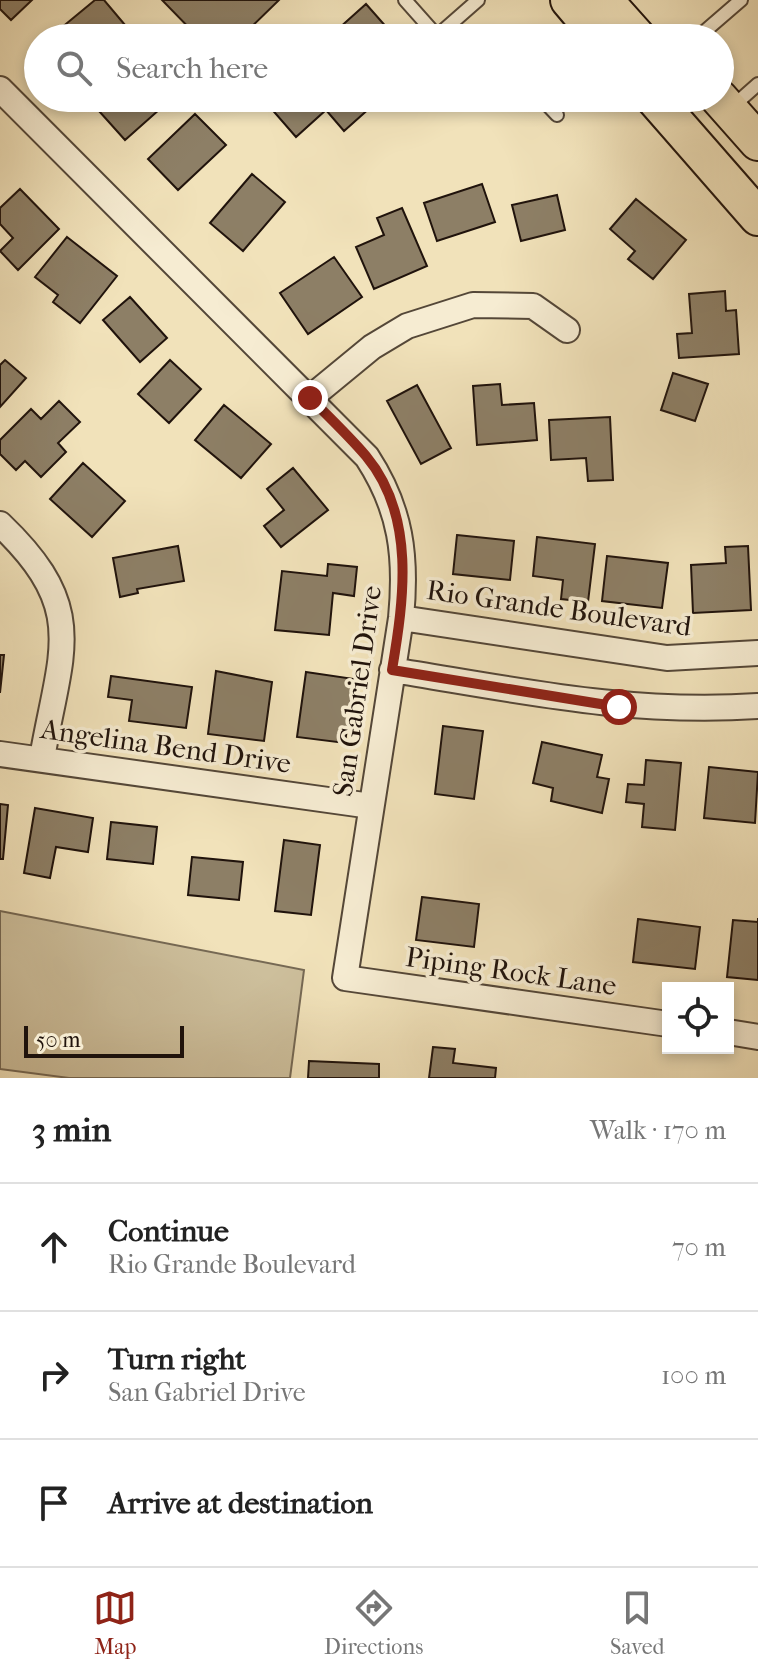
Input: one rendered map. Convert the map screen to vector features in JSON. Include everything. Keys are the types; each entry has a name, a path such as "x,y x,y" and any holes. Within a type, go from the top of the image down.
{"main road":[{"path":"569,0 589,24"},
{"path":"604,0 625,24"},
{"path":"635,0 656,24"},
{"path":"666,112 758,217"},
{"path":"731,112 758,142"}],"street":[{"name":"San Gabriel Drive","path":"0,89 310,398 367,457 386,485 397,515 404,587 345,978"},
{"path":"310,398 372,347 407,326 473,305 533,306 567,330"},
{"path":"0,524 32,554 61,607 64,636 42,758"},
{"name":"Rio Grande Boulevard","path":"401,618 667,658 758,653"},
{"path":"392,670 619,707 699,710 758,706"},
{"name":"Angelina Bend Drive","path":"0,754 371,806"},
{"name":"Piping Rock Lane","path":"345,978 662,1023"},
{"path":"734,1033 758,1037"}],"lane":[{"path":"405,0 426,24"},
{"path":"451,24 478,0"},
{"path":"713,24 741,0"},
{"path":"734,98 758,84"},
{"path":"554,112 557,115"}],"shaded area":[{"path":"0,911 304,970 290,1078 69,1078 0,1069"}],"building":[{"path":"0,0 32,0 11,20 0,9"},
{"path":"95,0 104,0 124,24 66,24"},
{"path":"162,0 279,0 254,24 185,24"},
{"path":"366,4 384,24 344,24"},
{"path":"100,112 157,112 125,140"},
{"path":"274,112 324,112 296,137"},
{"path":"328,112 365,112 344,131"},
{"path":"195,114 226,145 178,190 148,159"},
{"path":"252,174 285,202 243,251 210,223"},
{"path":"482,184 495,222 437,241 424,203"},
{"path":"20,189 59,229 18,270 0,251 13,238 0,224 0,208"},
{"path":"557,195 565,230 521,241 512,205"},
{"path":"636,199 686,240 653,279 628,259 635,251 610,229"},
{"path":"402,208 427,266 374,289 356,247 384,235 377,218"},
{"path":"67,237 117,276 80,323 53,302 58,295 35,277"},
{"path":"334,257 362,297 308,334 280,293"},
{"path":"725,291 726,311 736,310 739,354 679,358 677,334 692,333 689,294"},
{"path":"130,297 167,338 140,362 103,320"},
{"path":"5,360 26,378 0,407 0,365"},
{"path":"170,360 201,389 169,423 138,394"},
{"path":"673,373 708,384 695,421 661,410"},
{"path":"500,384 502,405 534,403 537,440 477,445 473,386"},
{"path":"417,385 451,448 421,464 387,401"},
{"path":"59,401 80,422 58,443 66,452 41,477 25,461 16,470 0,454 0,440 31,409 41,419"},
{"path":"224,405 271,444 241,478 195,440"},
{"path":"610,417 613,480 588,481 586,458 551,460 549,420"},
{"path":"83,463 125,501 92,537 50,499"},
{"path":"293,468 328,510 281,547 264,526 284,510 267,489"},
{"path":"457,535 514,541 510,580 453,574"},
{"path":"537,537 595,544 588,602 561,599 563,580 533,576"},
{"path":"178,546 184,581 137,589 138,593 120,597 113,558"},
{"path":"748,546 751,610 693,613 691,565 726,563 725,547"},
{"path":"607,556 668,563 662,608 602,601"},
{"path":"328,564 357,567 354,596 333,593 329,635 275,630 282,571 327,576"},
{"path":"0,655 4,655 0,693"},
{"path":"216,671 272,682 264,741 208,734"},
{"path":"306,672 354,679 345,743 297,737"},
{"path":"111,676 192,687 186,728 129,721 132,700 108,697"},
{"path":"443,726 483,731 474,799 435,794"},
{"path":"542,742 602,755 597,777 609,779 602,813 551,801 553,788 533,783"},
{"path":"646,760 681,763 675,830 642,827 644,804 626,802 628,784 644,785"},
{"path":"709,767 758,772 755,823 704,818"},
{"path":"0,804 8,805 3,859 0,859"},
{"path":"35,808 93,818 88,852 56,847 50,878 24,873"},
{"path":"111,822 157,827 153,864 107,859"},
{"path":"284,840 320,845 311,915 275,911"},
{"path":"192,857 243,862 239,900 188,895"},
{"path":"422,897 479,904 474,947 416,940"},
{"path":"638,919 700,927 695,969 633,962"},
{"path":"733,920 758,922 758,980 727,977"},
{"path":"433,1047 455,1049 453,1063 496,1068 495,1078 429,1078"},
{"path":"309,1061 379,1064 379,1078 308,1078"}],"route":[{"path":"310,398 367,457 386,485 397,515 404,587 392,670 619,707"}]}
